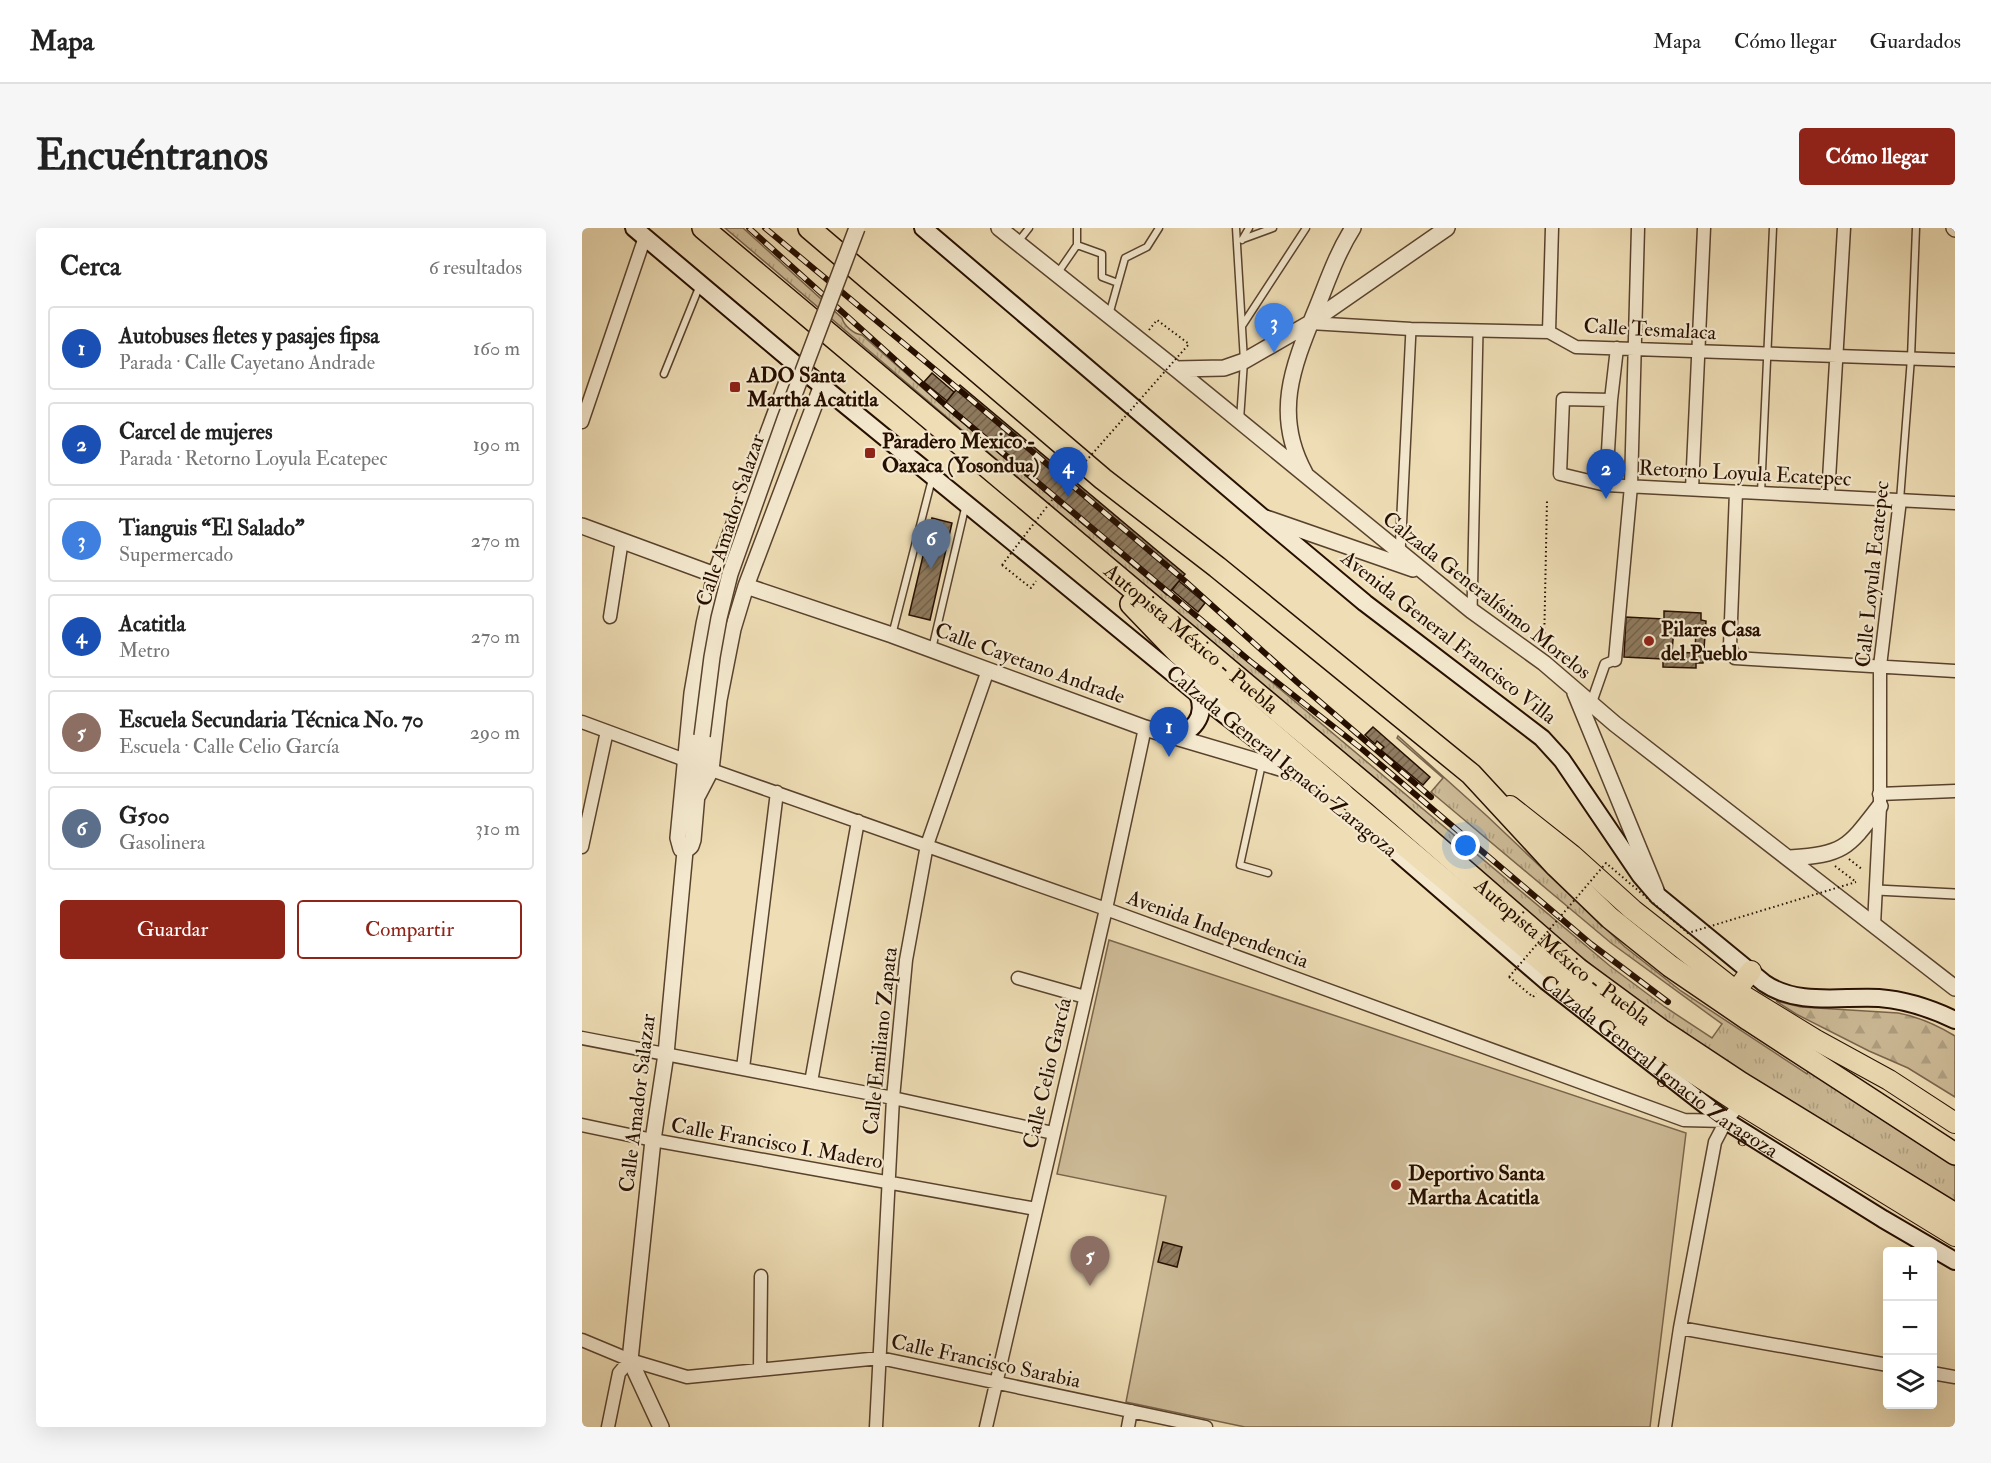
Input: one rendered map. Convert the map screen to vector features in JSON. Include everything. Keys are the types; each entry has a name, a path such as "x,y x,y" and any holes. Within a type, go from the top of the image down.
{"highway":[{"path":"703,228 1063,531 1178,653 1342,794"},
{"path":"809,228 1103,479 1217,567 1572,855 1633,910 1736,991 1816,1040 1889,1080 1955,1123"},
{"name":"Autopista México - Puebla","path":"1063,531 1371,789 1578,969 1653,1024 1742,1083 1955,1214"},
{"name":"Calzada General Ignacio Zaragoza","path":"1302,774 1342,794 1566,982 1637,1036 1740,1104 1955,1236"},
{"path":"1471,774 1564,874 1610,918 1670,966 1955,1154"},
{"path":"1736,991 1750,971"}],"main road":[{"name":"Avenida General Francisco Villa","path":"923,228 1365,603 1542,738 1562,760 1640,875 1658,896 1750,971 1775,990 1786,994 1804,998 1878,998 1908,1002 1955,1020"},
{"name":"Calzada General Ignacio Zaragoza","path":"639,232 794,363 1198,694 1361,821 1546,981 1726,1121 1882,1219 1955,1261"},
{"path":"1170,735 1185,733 1196,724 1201,712 1198,694"}],"street":[{"name":"Calle Amador Salazar","path":"698,765 712,657 730,574 857,228"},
{"name":"Calzada Generalísimo Morelos","path":"999,228 1240,421 1400,554 1472,611 1544,663 1591,704 1955,988"},
{"path":"1308,478 1294,449 1288,417 1287,400 1292,370 1340,248 1353,228"},
{"path":"1176,369 1224,368 1244,361 1310,323 1448,228"},
{"path":"1549,332 1552,228"},
{"path":"1591,704 1605,664 1615,660 1631,486 1638,228"},
{"path":"1692,489 1704,228"},
{"path":"1828,496 1844,228"},
{"path":"582,422 639,232"},
{"name":"Calle Tesmalaca","path":"1310,323 1412,329 1549,332 1576,347 1955,360"},
{"path":"1400,554 1412,329"},
{"path":"1472,611 1478,330"},
{"path":"1606,485 1611,400 1617,348"},
{"name":"Calle Amador Salazar","path":"630,1360 653,1140 666,1054 685,851 691,846 693,840 698,795 692,693 715,575 794,363"},
{"name":"Calle Amador Salazar","path":"685,851 681,849 678,838 682,794 698,765 719,700 733,629 746,586 822,385"},
{"name":"Retorno Loyula Ecatepec","path":"1611,400 1563,399 1560,474 1606,485 1955,503"},
{"path":"1736,492 1730,646 1735,658 1955,671"},
{"name":"Calle Loyula Ecatepec","path":"1875,925 1880,666 1900,500"},
{"path":"1261,516 1425,573"},
{"path":"582,526 715,575"},
{"path":"610,617 622,540"},
{"name":"Calle Cayetano Andrade","path":"746,586 892,635 1145,728 1302,774"},
{"name":"Calle Emiliano Zapata","path":"876,1427 892,1098 906,960 927,845 988,670"},
{"path":"1574,688 1658,896"},
{"name":"Avenida Independencia","path":"582,722 1106,909 1684,1120 1726,1121"},
{"name":"Calle Celio García","path":"986,1427 1106,909 1145,728"},
{"path":"582,847 607,731"},
{"path":"1790,858 1830,854 1843,848 1858,835 1879,800 1955,791"},
{"path":"743,1068 777,792"},
{"path":"811,1082 858,821"},
{"path":"1877,886 1955,894"},
{"path":"1018,978 1085,998"},
{"path":"582,1038 892,1098 1053,1133"},
{"path":"1665,1427 1680,1328 1715,1142 1726,1121 1740,1104"},
{"name":"Calle Francisco I. Madero","path":"582,1125 653,1140 1036,1209"},
{"path":"760,1370 761,1276"},
{"path":"1680,1328 1883,1364"},
{"name":"Calle Francisco Sarabia","path":"582,1340 630,1360 687,1377 880,1358 1206,1427"},
{"path":"608,1427 619,1373 630,1360 661,1427"},
{"path":"1937,1374 1955,1377"},
{"path":"1128,1427 1131,1411"}],"lane":[{"path":"1017,243 1029,228"},
{"path":"1057,274 1077,245 1077,228"},
{"path":"1109,316 1125,258 1147,247 1159,228"},
{"path":"1236,228 1244,361 1240,421"},
{"path":"1237,249 1250,228"},
{"path":"1243,239 1273,228"},
{"path":"1242,327 1306,228"},
{"path":"1761,493 1773,228"},
{"name":"Calle Loyula Ecatepec","path":"1900,500 1911,358 1916,228"},
{"path":"1077,245 1102,254 1102,277 1118,283"},
{"path":"664,374 700,284"},
{"path":"892,635 933,476"},
{"path":"932,650 966,503"},
{"path":"1262,763 1240,865 1268,873"}],"path":[{"path":"1071,478 1189,344 1158,320"},
{"path":"1031,588 1002,565 1052,500"},
{"path":"1544,663 1547,500"},
{"path":"1844,855 1877,886"},
{"path":"1533,997 1509,977 1606,863 1688,933 1856,882 1834,866 1839,861"}],"green space":[{"path":"725,228 743,228 842,318 850,329 862,335 943,406 1610,966 1665,1007 1712,1038 1722,1024 1611,943 1431,792 1443,778 1397,738 1398,736 1487,816 1625,947 1681,991 1807,1074 1817,1057 1955,1141 1955,1218 1694,1065 1659,1015 1617,986 1543,925"},
{"name":"Deportivo Santa Martha Acatitla","path":"1109,940 1686,1133 1650,1427 1245,1427 1126,1402 1166,1196 1057,1174"},
{"path":"1776,1001 1801,1007 1898,1013 1921,1019 1941,1028 1955,1036 1955,1097 1908,1068 1796,1014"}],"building":[{"path":"932,373 954,392 947,401 924,382"},
{"path":"960,385 1185,574 1167,595 943,406"},
{"path":"932,518 952,523 930,620 909,615"},
{"path":"1179,581 1205,603 1198,612 1172,590"},
{"name":"Pilares Casa del Pueblo","path":"1664,611 1701,613 1701,620 1706,621 1703,663 1696,663 1696,668 1663,667 1663,659 1624,657 1626,617 1664,619","holes":["1674,628 1696,629 1695,653 1672,652"]},
{"path":"1373,727 1430,777 1423,785 1381,750 1384,747 1377,741 1375,744 1365,735"},
{"path":"1163,1242 1182,1247 1177,1267 1158,1262"}],"railway":[{"path":"749,228 941,401 1250,661 1362,749 1591,944 1668,1002"},
{"path":"765,228 1185,581 1297,682 1431,797"}],"place":[{"name":"Tianguis “El Salado”","path":"1274,353"},
{"name":"ADO Santa Martha Acatitla","path":"735,387"},
{"name":"Paradero Mexico - Oaxaca (Yosondua)","path":"870,453"},
{"name":"Acatitla","path":"1068,497"},
{"name":"Carcel de mujeres","path":"1606,499"},
{"name":"G500","path":"931,569"},
{"name":"Pilares Casa del Pueblo","path":"1649,641"},
{"name":"Autobuses fletes y pasajes fipsa","path":"1169,757"},
{"name":"Deportivo Santa Martha Acatitla","path":"1396,1185"},
{"name":"Escuela Secundaria Técnica No. 70","path":"1090,1286"}]}
